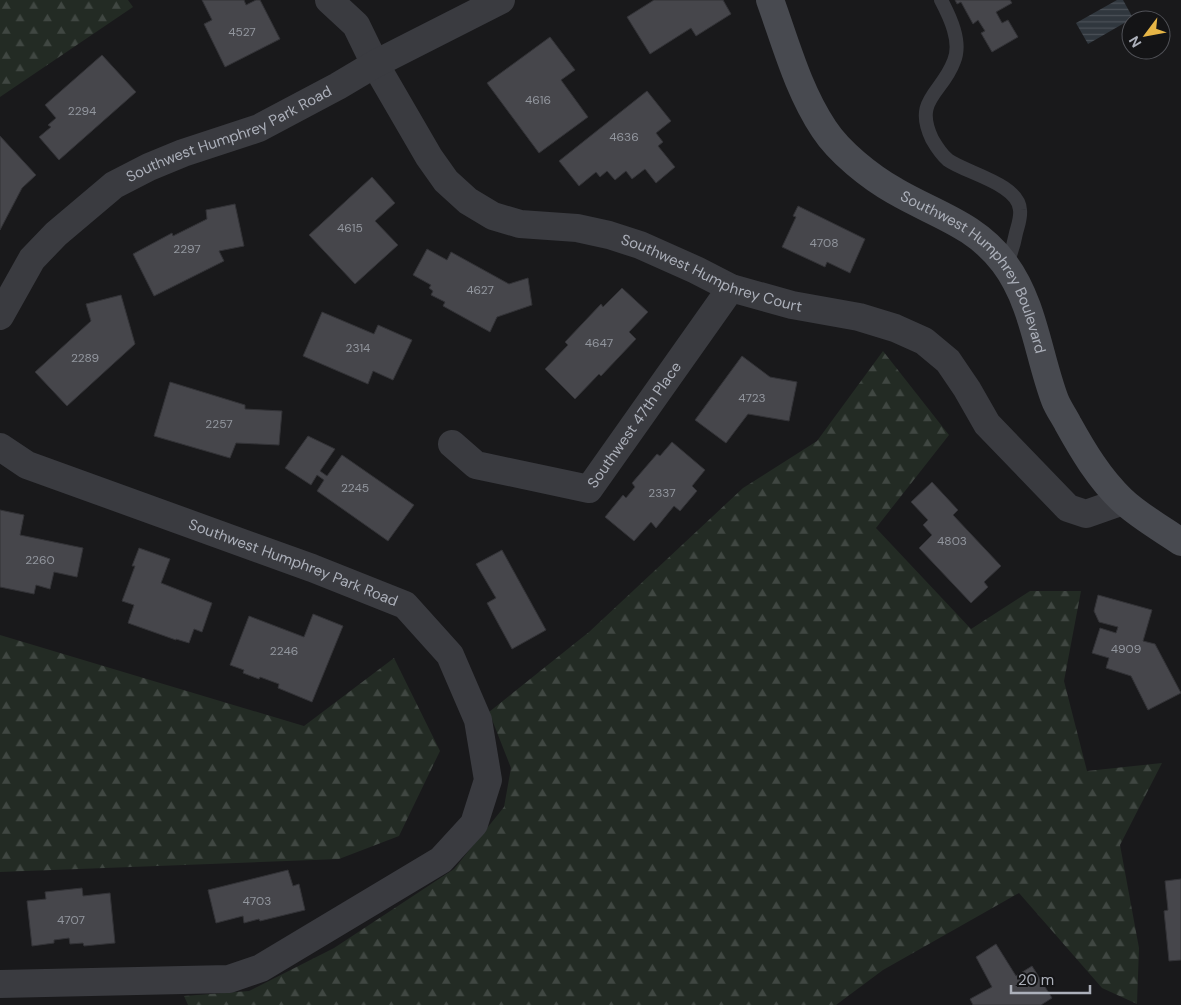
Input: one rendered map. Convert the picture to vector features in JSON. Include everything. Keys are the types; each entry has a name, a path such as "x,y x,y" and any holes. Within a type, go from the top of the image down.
{"main road":[{"name":"Southwest Humphrey Boulevard","path":"770,0 796,74 808,102 825,130 845,153 867,172 894,191 964,226 990,246 1006,265 1026,302 1056,402 1083,451 1103,480 1123,501 1181,542"}],"street":[{"name":"Southwest Humphrey Court","path":"329,0 356,25 375,64 429,157 446,181 468,201 493,216 520,224 577,228 609,235 640,245 731,288 801,307 859,317 896,328 924,341 948,361 987,424 1068,508 1086,514 1123,501"},
{"name":"Southwest Humphrey Park Road","path":"0,316 32,259 56,234 114,185 148,167 182,153 259,128 375,64 501,0"},
{"name":"Southwest 47th Place","path":"452,444 476,465 589,489 731,288"},
{"name":"Southwest Humphrey Park Road","path":"0,447 27,465 312,568 406,605 450,656 478,720 488,780 474,824 440,860 260,968 229,979 0,984"}],"lane":[{"path":"941,0 951,21 955,36 956,53 954,62 946,77 928,102 924,120 932,140 943,155 959,166 1006,189 1018,203 1020,209 1019,223 1006,265"}],"green space":[{"path":"0,0 128,0 133,7 0,97"},
{"path":"883,351 949,435 876,528 971,629 1030,591 1081,591 1064,681 1087,771 1162,763 1120,845 1139,948 1137,1004 1102,988 1019,893 883,970 836,1005 188,1005 184,996 249,991 334,948 454,869 504,807 511,768 489,712 589,632 743,488 817,441"},
{"path":"0,635 304,726 394,658 440,751 399,836 339,859 0,872"}],"shaded area":[{"path":"1117,0 1123,0 1129,10 1121,10 1121,25 1088,44 1076,23"}],"building":[{"path":"202,0 244,0 246,5 260,0 280,39 225,67 204,24 212,20"},
{"path":"654,0 723,0 731,14 696,36 691,28 650,54 627,17"},
{"path":"955,0 1010,0 1012,3 996,12 1002,23 1008,20 1018,37 992,52 981,33 985,31 978,20 973,24 961,2 957,4"},
{"path":"550,37 575,70 561,80 588,117 539,153 487,83"},
{"path":"102,55 136,92 59,160 39,137 51,127 48,125 56,118 45,105"},
{"path":"647,91 671,121 656,133 663,142 658,146 675,167 656,183 645,169 632,179 626,171 615,180 607,171 600,177 596,172 579,186 559,161"},
{"path":"0,136 36,175 22,188 0,230"},
{"path":"372,177 395,203 375,221 398,245 355,284 309,235"},
{"path":"235,204 244,246 219,251 224,261 154,296 133,254 172,233 173,236 207,219 206,210"},
{"path":"798,206 865,239 850,273 827,262 825,267 782,247 796,217 793,216"},
{"path":"427,249 447,260 451,252 509,284 528,278 532,305 497,317 490,332 443,306 445,302 431,295 433,291 429,288 431,285 413,275"},
{"path":"622,288 648,312 629,332 636,339 601,376 599,374 575,399 545,369 568,345 565,342 601,304 603,307"},
{"path":"121,295 135,344 67,406 35,372 91,321 86,304"},
{"path":"322,312 374,334 378,325 412,340 393,380 373,371 368,384 303,356"},
{"path":"742,356 770,377 797,382 789,421 748,414 726,443 695,420"},
{"path":"170,382 245,405 245,409 282,411 279,445 236,443 230,458 154,436"},
{"path":"308,436 335,449 320,471 327,476 342,455 414,505 388,541 317,491 324,480 317,475 311,485 285,468"},
{"path":"672,442 705,470 692,486 697,491 680,511 674,506 656,528 651,522 634,541 605,517 623,495 626,498 635,487 632,483 657,454 660,456"},
{"path":"932,482 958,510 953,515 1001,566 984,582 988,587 971,603 919,548 932,535 923,525 928,520 911,502"},
{"path":"0,510 24,515 20,535 83,548 77,577 54,572 50,589 36,585 34,594 0,587"},
{"path":"139,548 170,559 161,583 212,603 202,632 194,629 189,643 128,623 134,605 122,601 135,566 132,566"},
{"path":"502,550 546,630 512,649 487,603 496,598 476,564"},
{"path":"1098,595 1152,610 1143,641 1155,644 1181,693 1148,710 1131,676 1106,668 1109,658 1092,653 1100,628 1116,633 1118,627 1099,622 1094,611"},
{"path":"313,614 343,626 312,702 278,688 279,684 243,673 244,670 230,665 249,616 304,637"},
{"path":"288,870 293,886 299,884 305,910 260,921 259,919 244,923 243,916 216,923 208,890"},
{"path":"1181,879 1181,960 1169,961 1164,911 1168,910 1165,881"},
{"path":"82,888 83,896 110,893 115,943 84,946 83,943 70,944 69,938 54,940 54,943 32,946 27,901 46,899 45,892"},
{"path":"996,944 1016,976 1032,966 1052,998 1041,1005 973,1005 970,999 992,987 976,957"}]}
